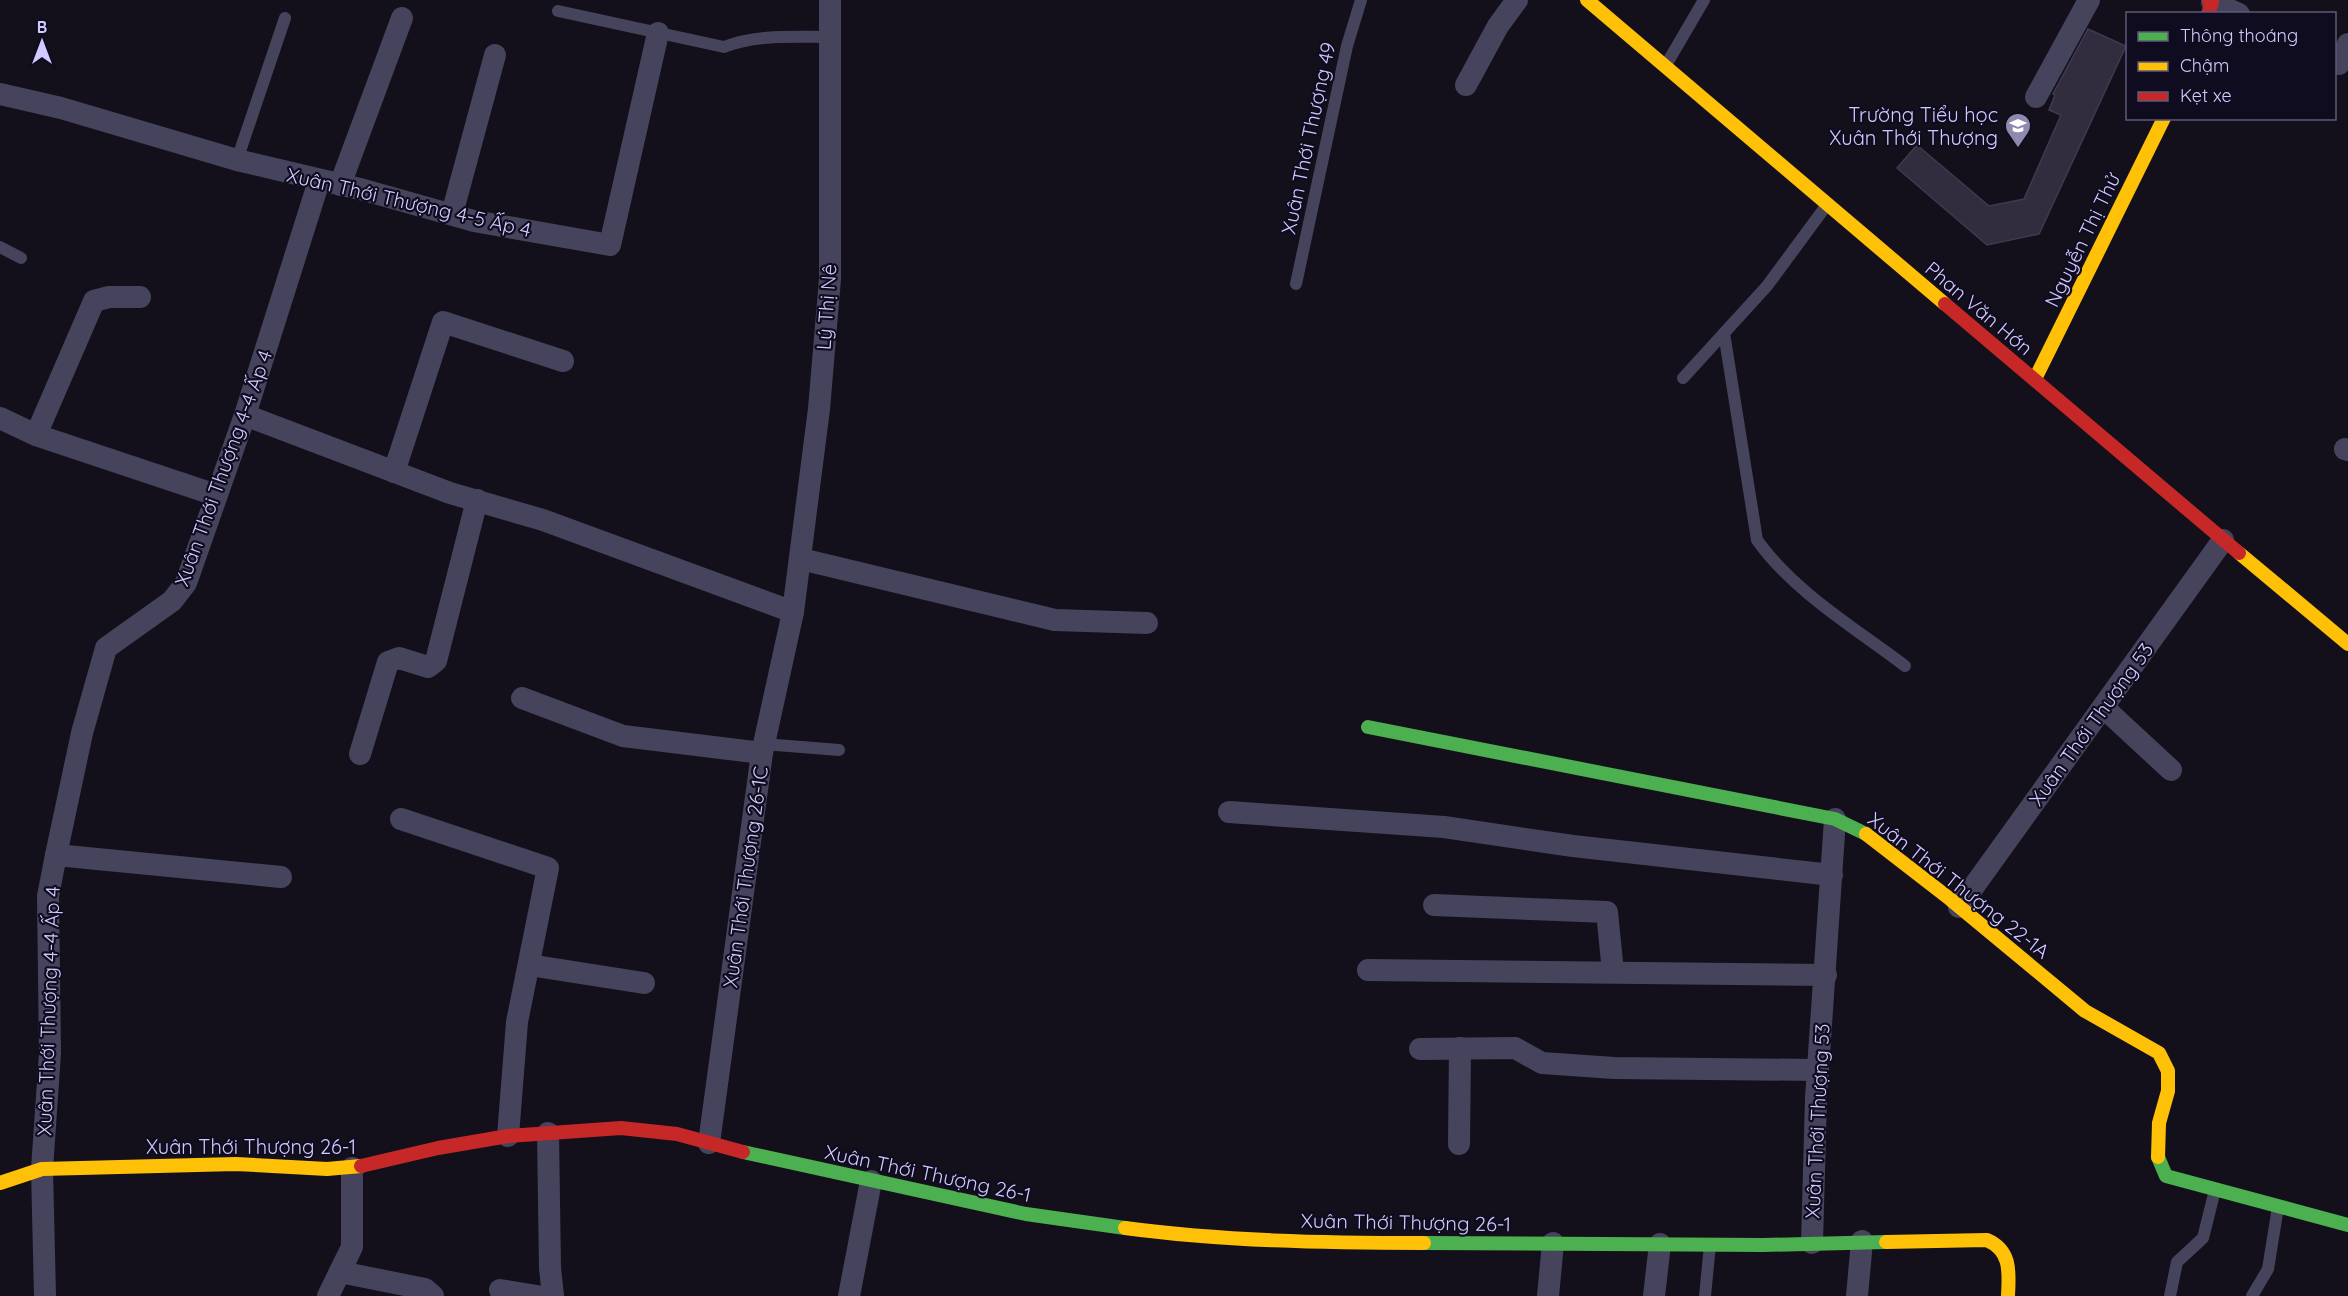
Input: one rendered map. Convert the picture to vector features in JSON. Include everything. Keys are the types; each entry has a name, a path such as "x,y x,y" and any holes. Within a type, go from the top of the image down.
{"street":[{"name":"Lý Thị Nê","path":"794,612 819,410 830,279 830,0"},
{"path":"1466,85 1498,26 1517,0"},
{"name":"Phan Văn Hớn","path":"1587,0 1966,324 2035,379 2348,644"},
{"path":"2036,98 2089,0"},
{"path":"2210,5 2233,12"},
{"name":"Xuân Thới Thượng 4-4 Ấp 4","path":"45,1296 42,1169 50,1053 48,896 82,734 106,648 172,601 186,583 329,183 402,18"},
{"name":"Xuân Thới Thượng 4-5 Ấp 4","path":"0,94 61,108 237,160 474,221 610,245 658,33"},
{"path":"452,214 495,55"},
{"name":"Nguyễn Thị Thử","path":"2035,379 2163,120"},
{"path":"36,435 94,301 109,297 140,297"},
{"path":"394,472 442,322 563,361"},
{"path":"245,415 394,472 543,520 794,612"},
{"path":"0,418 36,435 216,495"},
{"path":"360,754 388,662 399,658 428,666 436,661 477,500"},
{"name":"Xuân Thới Thượng 53","path":"1959,907 2223,540"},
{"path":"801,558 1055,620 1147,622"},
{"name":"Xuân Thới Thượng 26-1C","path":"709,1143 763,749 794,612"},
{"path":"522,698 623,736 763,749"},
{"path":"2103,707 2171,770"},
{"name":"Xuân Thới Thượng 22-1A","path":"1368,727 1835,819 1858,828 1959,907 2085,1011 2159,1053 2168,1071 2168,1091 2160,1123 2158,1160 2166,1176 2348,1225"},
{"path":"1229,812 1444,827 1573,846 1832,875"},
{"path":"401,819 548,868 517,1022 508,1136"},
{"name":"Xuân Thới Thượng 53","path":"1812,1243 1811,1210 1818,1070 1835,819"},
{"path":"56,855 282,877"},
{"path":"1434,905 1607,912 1613,972"},
{"path":"529,965 644,983"},
{"path":"1368,970 1826,975"},
{"path":"1459,1144 1460,1048"},
{"path":"1420,1049 1515,1048 1542,1063 1614,1068 1818,1070"},
{"name":"Xuân Thới Thượng 26-1","path":"0,1183 42,1169 226,1164 352,1168 438,1148 508,1136 621,1128 677,1134 870,1181 1026,1214 1164,1233 1362,1243 1710,1244 1987,1240 1995,1242 2007,1255 2008,1296"},
{"path":"548,1133 549,1257 553,1296"},
{"path":"328,1296 352,1246 352,1168"},
{"path":"849,1296 870,1181"},
{"path":"1857,1296 1862,1241"},
{"path":"1548,1296 1553,1243"},
{"path":"1654,1296 1660,1244"},
{"path":"340,1272 425,1289 433,1296"},
{"path":"500,1290 537,1296"}],"lane":[{"name":"Xuân Thới Thượng 49","path":"1296,284 1347,46 1361,0"},
{"path":"1665,66 1704,0"},
{"path":"558,11 724,47 738,41 768,37 829,37"},
{"path":"237,160 285,18"},
{"path":"1683,378 1767,286 1826,205"},
{"path":"0,247 21,258"},
{"path":"1724,333 1757,540 1768,556 1804,589 1905,666"},
{"path":"763,749 838,750"},
{"path":"2170,1296 2177,1262 2203,1238 2216,1189"},
{"path":"2252,1296 2268,1269 2278,1206"},
{"path":"1705,1296 1710,1244"}],"building":[{"path":"2088,29 2126,46 2039,234 1987,245 1897,168 1917,145 1989,206 2024,199 2061,115 2049,110 2055,95 2053,94"}],"traffic: fast":[{"path":"1368,727 1835,819 1866,834"},
{"path":"743,1152 1026,1214 1125,1228"},
{"path":"2158,1157 2166,1176 2348,1225"},
{"path":"1424,1243 1763,1245 1886,1242"}],"traffic: slow":[{"path":"1587,0 1945,304"},
{"path":"2035,379 2163,120"},
{"path":"2239,553 2348,644"},
{"path":"1866,834 1950,899 2085,1011 2159,1053 2168,1071 2168,1091 2159,1123 2158,1157"},
{"path":"0,1183 42,1169 236,1164 327,1169 361,1166"},
{"path":"1125,1228 1199,1236 1274,1240 1424,1243"},
{"path":"1886,1242 1987,1240 2001,1250 2005,1256 2008,1271 2008,1296"}],"traffic: jam":[{"path":"2209,0 2212,2 2209,12"},
{"path":"1945,304 2239,553"},
{"path":"361,1166 438,1148 508,1136 621,1128 677,1134 743,1152"}],"place":[{"name":"Trường Tiểu học Xuân Thới Thượng","path":"2018,149"}]}
